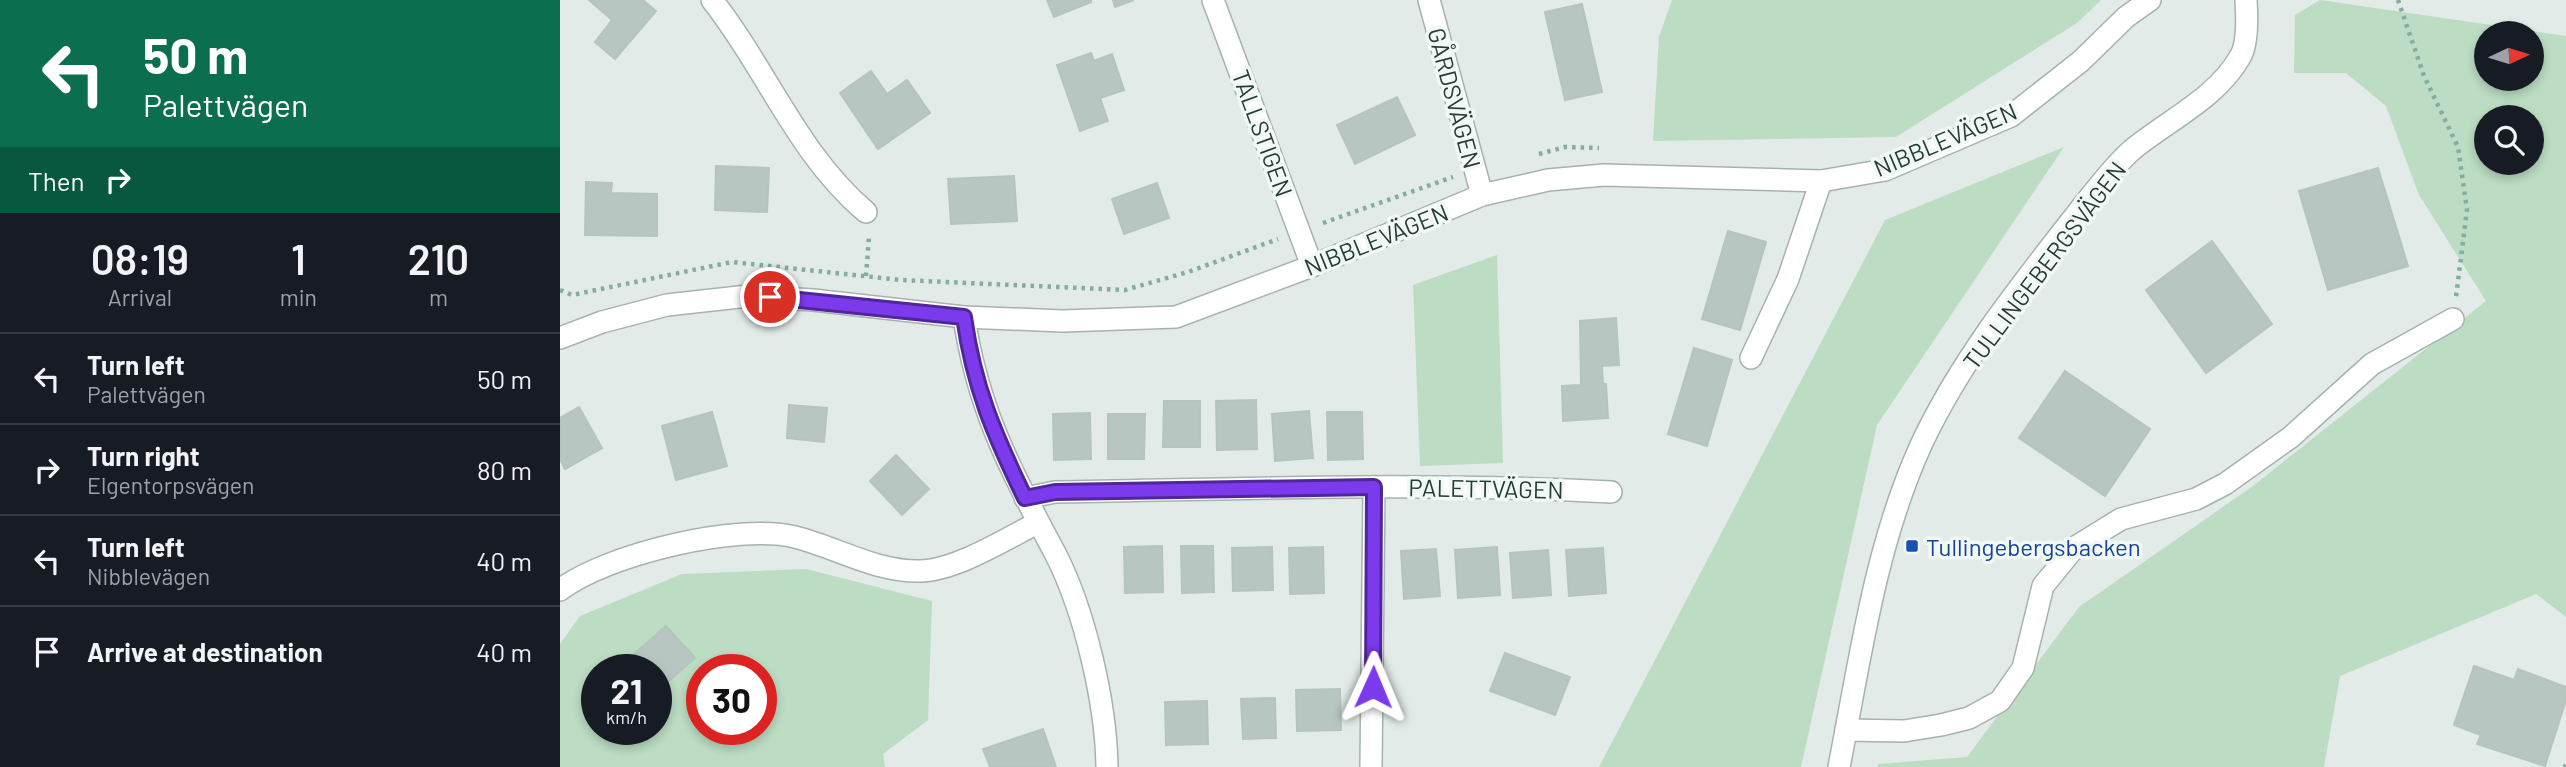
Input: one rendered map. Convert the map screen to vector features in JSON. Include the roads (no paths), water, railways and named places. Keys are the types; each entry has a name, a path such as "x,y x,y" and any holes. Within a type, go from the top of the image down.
{"street":[{"path":"712,0 734,27 824,172 866,212"},
{"name":"TALLSTIGEN","path":"1213,0 1312,266"},
{"name":"GÅRDSVÄGEN","path":"1429,0 1482,195"},
{"name":"NIBBLEVÄGEN","path":"560,338 602,322 667,305 748,296 964,317 1063,321 1176,317 1312,266 1482,195 1548,180 1604,175 1821,181 1885,170 2011,116 2081,61 2126,17 2150,0"},
{"name":"TULLINGEBERGSVÄGEN","path":"1839,767 1895,511 1928,433 1971,355 2092,195 2131,151 2216,85 2241,56 2246,0"},
{"path":"1751,358 1788,279 1821,181"},
{"path":"964,317 971,367 990,425 1037,523 1057,557 1087,638 1102,709 1107,767"},
{"path":"1846,730 1904,731 1934,726 1969,718 2000,701 2023,667 2043,586 2074,548 2122,519 2196,499 2225,484 2291,437 2372,364 2453,320"},
{"path":"1371,767 1374,487"},
{"name":"PALETTVÄGEN","path":"1025,498 1055,492 1374,487 1525,487 1611,492"},
{"path":"560,590 571,582 626,559 684,542 765,532 794,537 879,568 921,572 974,554 1037,523"}],"place":[{"name":"Tullingebergsbacken","path":"1912,546"}]}
